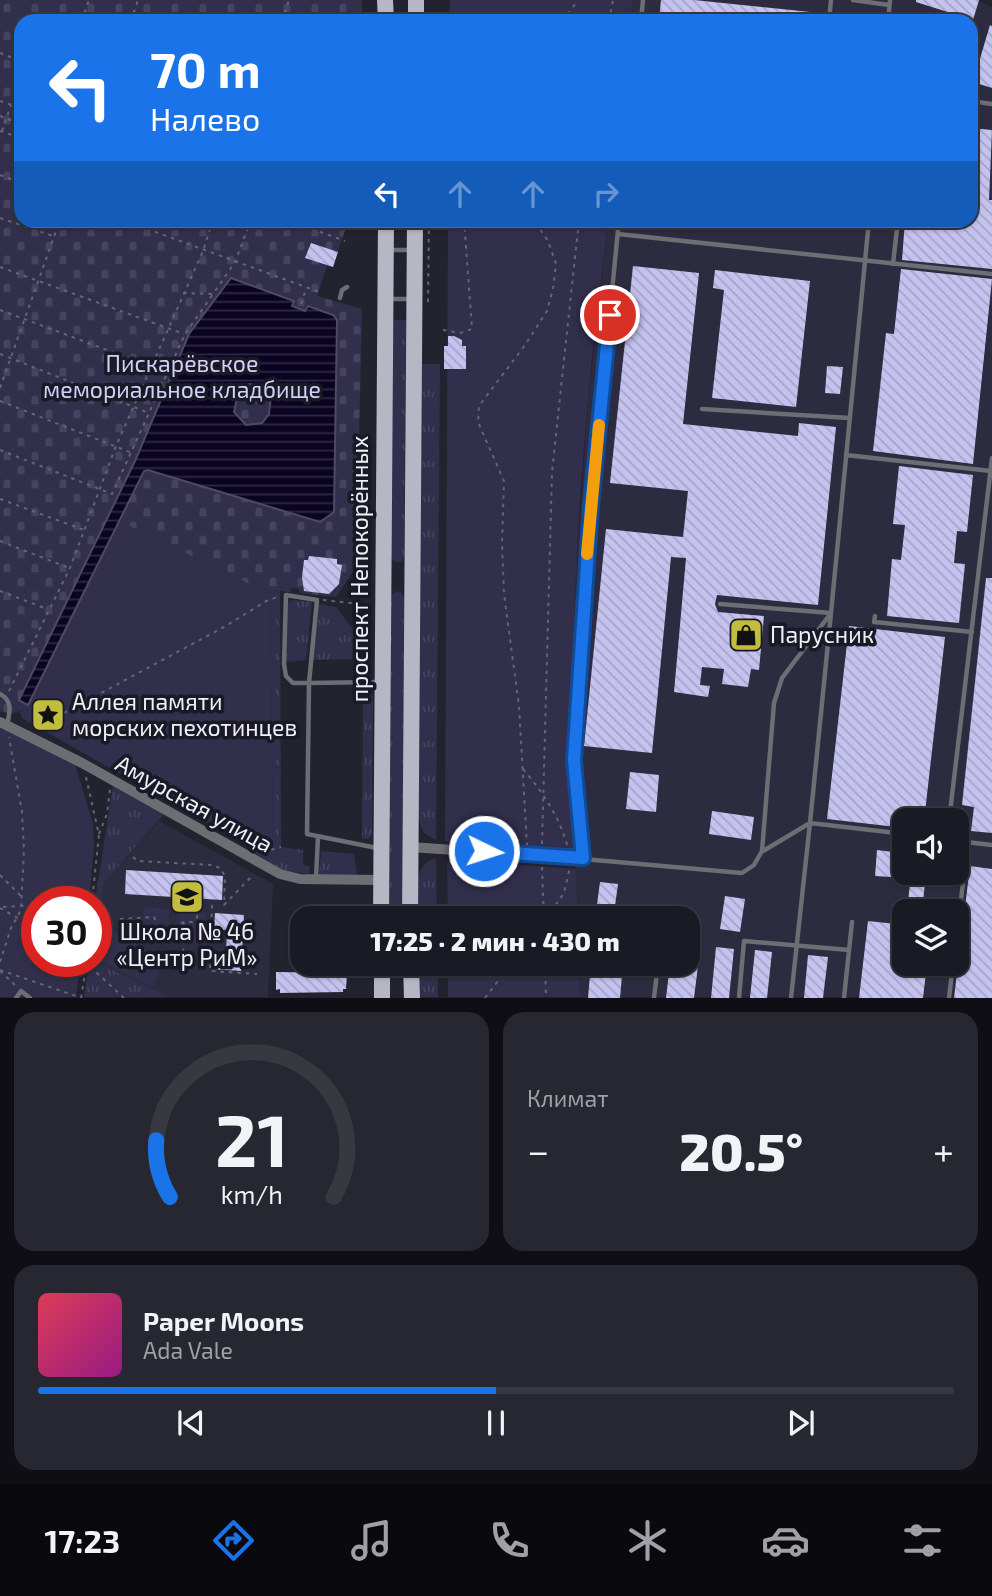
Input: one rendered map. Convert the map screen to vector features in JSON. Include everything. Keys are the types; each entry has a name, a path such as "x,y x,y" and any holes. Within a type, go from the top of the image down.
{"main road":[{"name":"проспект Непокорённых","path":"381,906 386,228"},
{"path":"410,906 412,577 421,302 415,228"},
{"path":"382,577 412,577"},
{"path":"382,976 382,998"},
{"path":"411,976 412,998"}],"street":[{"name":"Амурская улица","path":"4,724 82,762 280,874 300,879 380,880"},
{"path":"410,847 571,858"}],"lane":[{"path":"853,0 890,2"},
{"path":"583,858 574,760 591,505 618,228"},
{"path":"791,998 868,228"},
{"path":"893,264 897,228"},
{"path":"618,234 992,274"},
{"path":"386,250 415,250"},
{"path":"340,298 342,290 347,287"},
{"path":"386,299 421,302"},
{"path":"702,408 850,418"},
{"path":"846,455 990,471"},
{"path":"951,808 992,458"},
{"path":"381,849 307,834 309,683 317,600 286,595 284,664 286,676 293,683 309,683 382,682"},
{"path":"720,604 831,613"},
{"path":"571,858 742,873 754,865 762,851 774,703 782,678 831,613"},
{"path":"875,616 874,622 972,632"},
{"path":"0,694 10,703 4,724"},
{"path":"762,851 810,824 892,833"},
{"path":"316,879 318,837"},
{"path":"969,842 992,845"},
{"path":"844,998 852,922"},
{"path":"739,998 744,941 849,950"},
{"path":"654,998 657,976"},
{"path":"949,998 952,976"},
{"path":"16,998 21,991 30,998"}],"path":[{"path":"0,101 14,105"},
{"path":"1,131 11,104"},
{"path":"0,116 14,121"},
{"path":"30,228 54,236"},
{"path":"0,388 57,228"},
{"path":"144,228 321,292"},
{"path":"6,697 70,568 116,446 203,251 210,228"},
{"path":"0,450 112,494 185,334 235,262 248,228"},
{"path":"310,228 345,241"},
{"path":"421,302 430,293 429,228"},
{"path":"443,330 460,333 472,329 465,228"},
{"path":"527,855 519,706 504,594 504,481 478,422 479,406 547,311 556,264 548,241 539,228"},
{"path":"544,906 542,856 552,472 578,228"},
{"path":"0,267 185,334"},
{"path":"301,304 307,288"},
{"path":"182,293 213,294"},
{"path":"0,310 167,372"},
{"path":"0,354 149,413"},
{"path":"0,401 132,453"},
{"path":"0,499 84,530"},
{"path":"0,541 70,568"},
{"path":"0,591 48,609"},
{"path":"22,886 24,850 22,813 4,724 35,729 268,600 286,595"},
{"path":"317,600 361,604"},
{"path":"82,762 99,835"},
{"path":"522,769 544,793 561,823 571,858 569,879 564,893 554,906"},
{"path":"94,886 99,835 107,814 111,779"},
{"path":"133,857 138,861 212,865 220,868 226,876 224,905 253,875"},
{"path":"0,875 21,896"},
{"path":"134,943 184,922 192,922 197,918 198,904"},
{"path":"212,905 210,971 257,974"},
{"path":"0,962 12,926 18,917 21,907 0,908 18,917 21,919"},
{"path":"120,919 154,917 160,931"},
{"path":"184,922 183,958 210,959"},
{"path":"0,971 82,997 84,977"},
{"path":"0,971 21,991"},
{"path":"485,998 502,976"},
{"path":"545,976 546,998"},
{"path":"102,977 124,998"}],"shaded area":[{"path":"633,0 976,0 992,7 992,997 580,997 579,976 700,976 700,906 577,906 570,739 576,574 588,401 607,228 978,228 978,14 631,14"},
{"path":"231,278 294,301 292,306 305,311 308,306 333,315 337,320 334,512 320,522 144,471 28,705 19,700 135,461 189,334","holes":["249,384 262,386 271,396 269,414 262,423 246,425 234,412 238,393"]},
{"name":"Школа № 46 «Центр РиМ»","path":"159,821 273,884 268,997 170,997 112,971 112,886 104,886"}],"green space":[{"name":"Пискарёвское мемориальное кладбище","path":"0,0 362,0 362,14 14,14 14,228 346,228 333,267 327,265 317,296 362,309 356,567 336,597 300,593 299,589 291,588 290,592 259,589 120,522 29,706 19,712 0,711"},
{"path":"450,0 633,0 631,14 449,14"},
{"path":"448,228 607,228 590,378 579,512 572,736 573,848 445,841"},
{"path":"393,320 406,320 404,556 402,561 398,562 393,561 391,556"},
{"path":"422,364 440,364 436,840 424,833 418,819"},
{"path":"120,521 259,589 270,590 273,847 254,850 22,718 20,712 29,705"},
{"path":"270,590 280,591 281,847 303,850 303,865 310,866 309,874 281,870 251,854 254,850 273,846"},
{"path":"397,591 402,593 404,598 402,906 389,906 391,595"},
{"path":"289,601 312,602 306,660 286,662 288,605"},
{"path":"319,604 336,607 355,632 355,659 313,660"},
{"path":"363,689 370,691 373,696 372,835 368,839 362,839"},
{"path":"0,722 74,761 93,823 94,848 90,886 21,886 21,977 79,977 76,997 0,997"},
{"path":"113,786 164,814 104,886 97,886"},
{"path":"321,851 354,854 357,875 319,875"},
{"path":"436,858 437,906 418,906 419,875 428,862"},
{"path":"447,860 576,869 577,906 448,906"},
{"path":"144,907 169,909 169,924 142,936"},
{"path":"177,912 206,913 205,944 176,943"},
{"path":"112,932 166,959 152,987 112,967"},
{"path":"112,970 170,997 84,997 87,977 112,977"},
{"path":"419,976 438,976 438,997 420,997"},
{"path":"448,976 579,976 580,997 448,997"}],"building":[{"path":"661,0 694,0 820,13 820,14 660,14"},
{"path":"979,0 975,14 954,14 916,2"},
{"path":"990,25 992,88 978,84 978,65"},
{"path":"978,129 992,130 989,200 992,200 992,269 902,260 904,228 978,228"},
{"path":"311,243 338,252 333,267 305,258"},
{"path":"633,266 699,273 683,424 798,436 799,423 836,427 818,605 717,595 715,604 718,612 764,616 759,670 751,669 748,687 722,684 724,669 702,667 700,685 710,686 708,697 674,692 686,558 671,557 652,753 584,746 606,529 683,537 688,491 610,483"},
{"path":"901,269 992,279 973,464 873,451 886,333 894,334"},
{"path":"715,270 810,281 796,407 712,398 724,290 713,288"},
{"path":"448,336 462,340 462,346 466,346 466,369 444,369 444,346 448,346"},
{"path":"827,366 843,367 840,394 825,393"},
{"path":"899,466 973,475 967,532 957,531 954,563 965,564 959,623 887,616 892,559 901,560 905,525 893,524"},
{"path":"309,556 337,559 337,564 342,565 339,584 329,594 304,591 304,560 308,560"},
{"path":"986,578 992,578 992,833 971,831 974,807 962,805"},
{"path":"849,626 945,637 925,808 892,808 892,826 827,819"},
{"path":"630,772 659,775 656,812 626,809"},
{"path":"712,811 754,817 751,840 709,834"},
{"path":"877,850 892,852 891,877 875,876"},
{"path":"970,866 992,869 992,998 954,998 957,976 969,976 969,899 966,899"},
{"path":"126,870 223,876 222,900 125,894"},
{"path":"600,882 618,884 615,906 597,906"},
{"path":"910,885 925,885 923,899 908,899"},
{"path":"725,896 745,899 740,932 720,929"},
{"path":"215,913 244,915 241,971 212,969 213,954 226,955 227,930 214,929"},
{"path":"868,921 892,924 892,976 926,976 923,998 859,998"},
{"path":"716,947 734,949 729,998 711,998"},
{"path":"755,950 772,952 767,998 750,998"},
{"path":"808,955 828,957 823,998 804,998"},
{"path":"276,972 290,972 290,976 347,976 346,989 343,989 343,992 280,993 280,989 276,990"},
{"path":"590,976 622,976 620,998 588,998"},
{"path":"669,976 697,976 694,998 666,998"}],"slow traffic":[{"path":"587,554 599,425"}],"place":[{"name":"Парусник","path":"746,635"},
{"name":"Аллея памяти морских пехотинцев","path":"48,715"},
{"name":"Школа № 46 «Центр РиМ»","path":"187,897"}],"route":[{"path":"484,851 583,858 574,760 591,505 610,315"}]}
